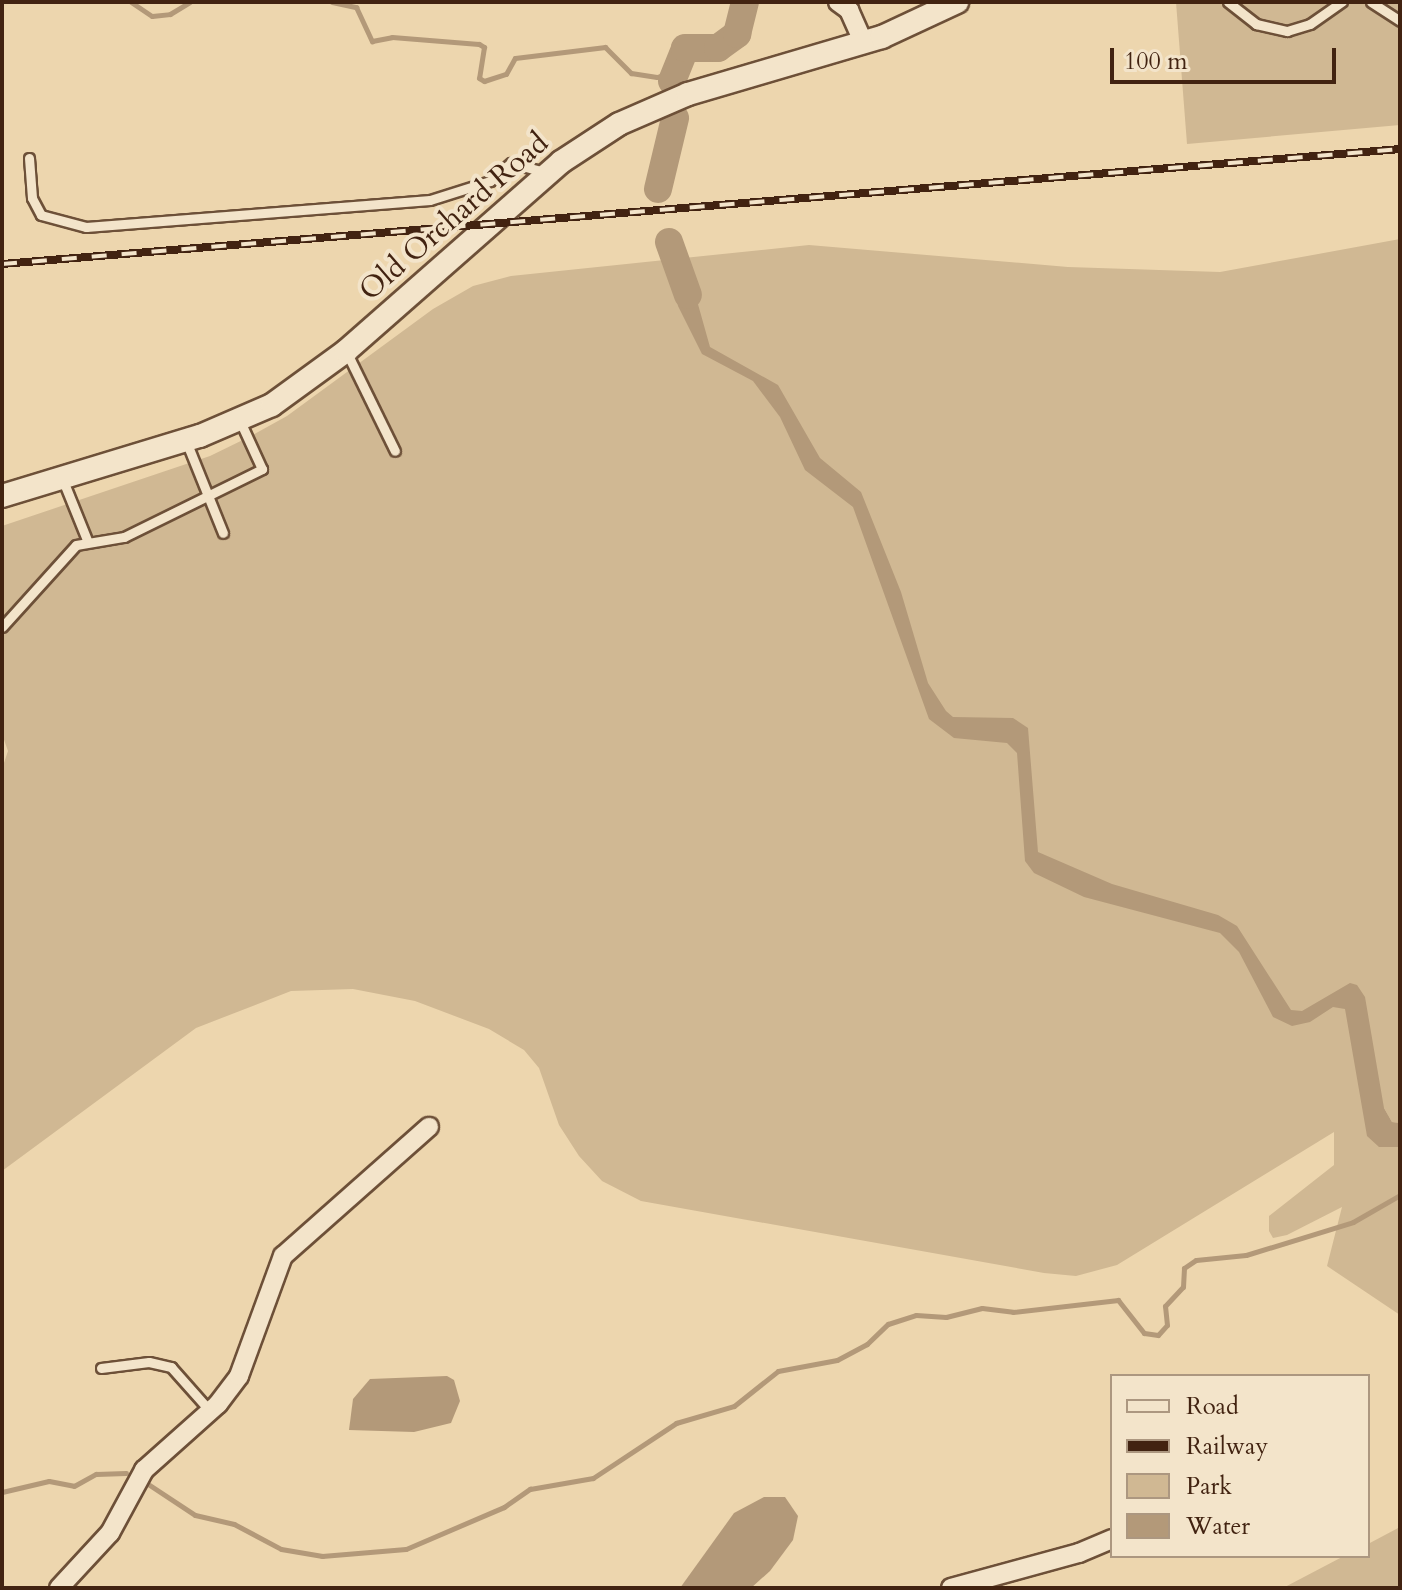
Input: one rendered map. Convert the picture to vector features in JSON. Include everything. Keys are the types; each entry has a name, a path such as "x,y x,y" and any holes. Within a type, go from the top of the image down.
{"street":[{"path":"838,2 849,10 864,43"},
{"name":"Old Orchard Road","path":"2,496 186,441 240,421 295,391 346,351 548,173 604,133 669,101 864,43 957,2"},
{"path":"59,1588 110,1533 144,1470 210,1411 239,1376 283,1256 429,1127"},
{"path":"951,1588 1079,1553 1110,1540"}],"lane":[{"path":"1228,2 1256,24 1287,31 1310,24 1342,2"},
{"path":"1371,2 1400,21"},
{"path":"29,158 32,198 41,215 51,222 86,227 430,200 490,181 511,163 548,173"},
{"path":"346,351 395,451"},
{"path":"2,627 64,553 87,540 124,537 262,469 240,421"},
{"path":"186,441 223,533"},
{"path":"62,478 87,540"},
{"path":"101,1368 149,1362 171,1367 210,1411"}],"green space":[{"path":"1176,2 1400,2 1400,125 1187,144"},
{"path":"1400,239 1400,1123 1392,1122 1384,1108 1370,1110 1400,1139 1400,1315 1327,1266 1342,1207 1287,1235 1273,1238 1269,1231 1269,1216 1334,1165 1334,1132 1117,1265 1076,1276 1044,1273 641,1201 602,1181 579,1156 559,1125 539,1068 524,1050 489,1029 415,1001 353,989 291,991 196,1028 2,1171 2,769 8,751 2,734 2,526 210,456 251,436 287,416 433,309 473,286 511,276 809,245 1068,267 1220,272"},
{"path":"1400,1527 1400,1588 1283,1588 1340,1558 1370,1558 1370,1543"}],"water":[{"path":"685,258 710,347 778,385 820,458 861,492 901,592 928,683 946,711 953,717 1013,718 1028,728 1038,852 1112,884 1218,915 1237,926 1291,1010 1302,1011 1350,983 1357,985 1365,997 1384,1108 1392,1122 1400,1123 1400,1147 1379,1147 1367,1136 1345,1009 1333,1007 1310,1022 1292,1026 1273,1017 1239,952 1220,933 1084,897 1034,873 1025,861 1017,753 1007,743 954,738 929,719 853,507 805,470 780,417 753,381 702,354 678,306 672,278 671,259"},
{"path":"447,1376 454,1380 460,1401 451,1423 414,1432 349,1430 353,1399 370,1379"},
{"path":"764,1497 785,1497 798,1516 793,1540 770,1571 751,1588 680,1588 734,1513"}],"waterway":[{"path":"131,2 152,16 170,14 190,2"},
{"path":"332,2 356,7 372,41 392,37 479,44 484,47 479,78 484,81 506,74 515,58 605,47 631,73 657,77 674,71"},
{"path":"672,81 685,48 718,48 737,34 745,2"},
{"path":"658,189 675,118"},
{"path":"669,242 688,295"},
{"path":"1400,1180 1400,1186"},
{"path":"148,1484 195,1515 234,1524 281,1549 322,1556 406,1549 504,1507 530,1489 593,1478 676,1423 734,1406 778,1371 837,1360 867,1344 888,1324 916,1315 946,1317 982,1308 1013,1312 1118,1300 1144,1333 1158,1335 1167,1325 1165,1306 1183,1287 1184,1268 1196,1260 1246,1255 1353,1222 1400,1195"},
{"path":"2,1492 49,1481 74,1486 96,1474 126,1473"}],"railway":[{"path":"2,264 1400,149"}]}
